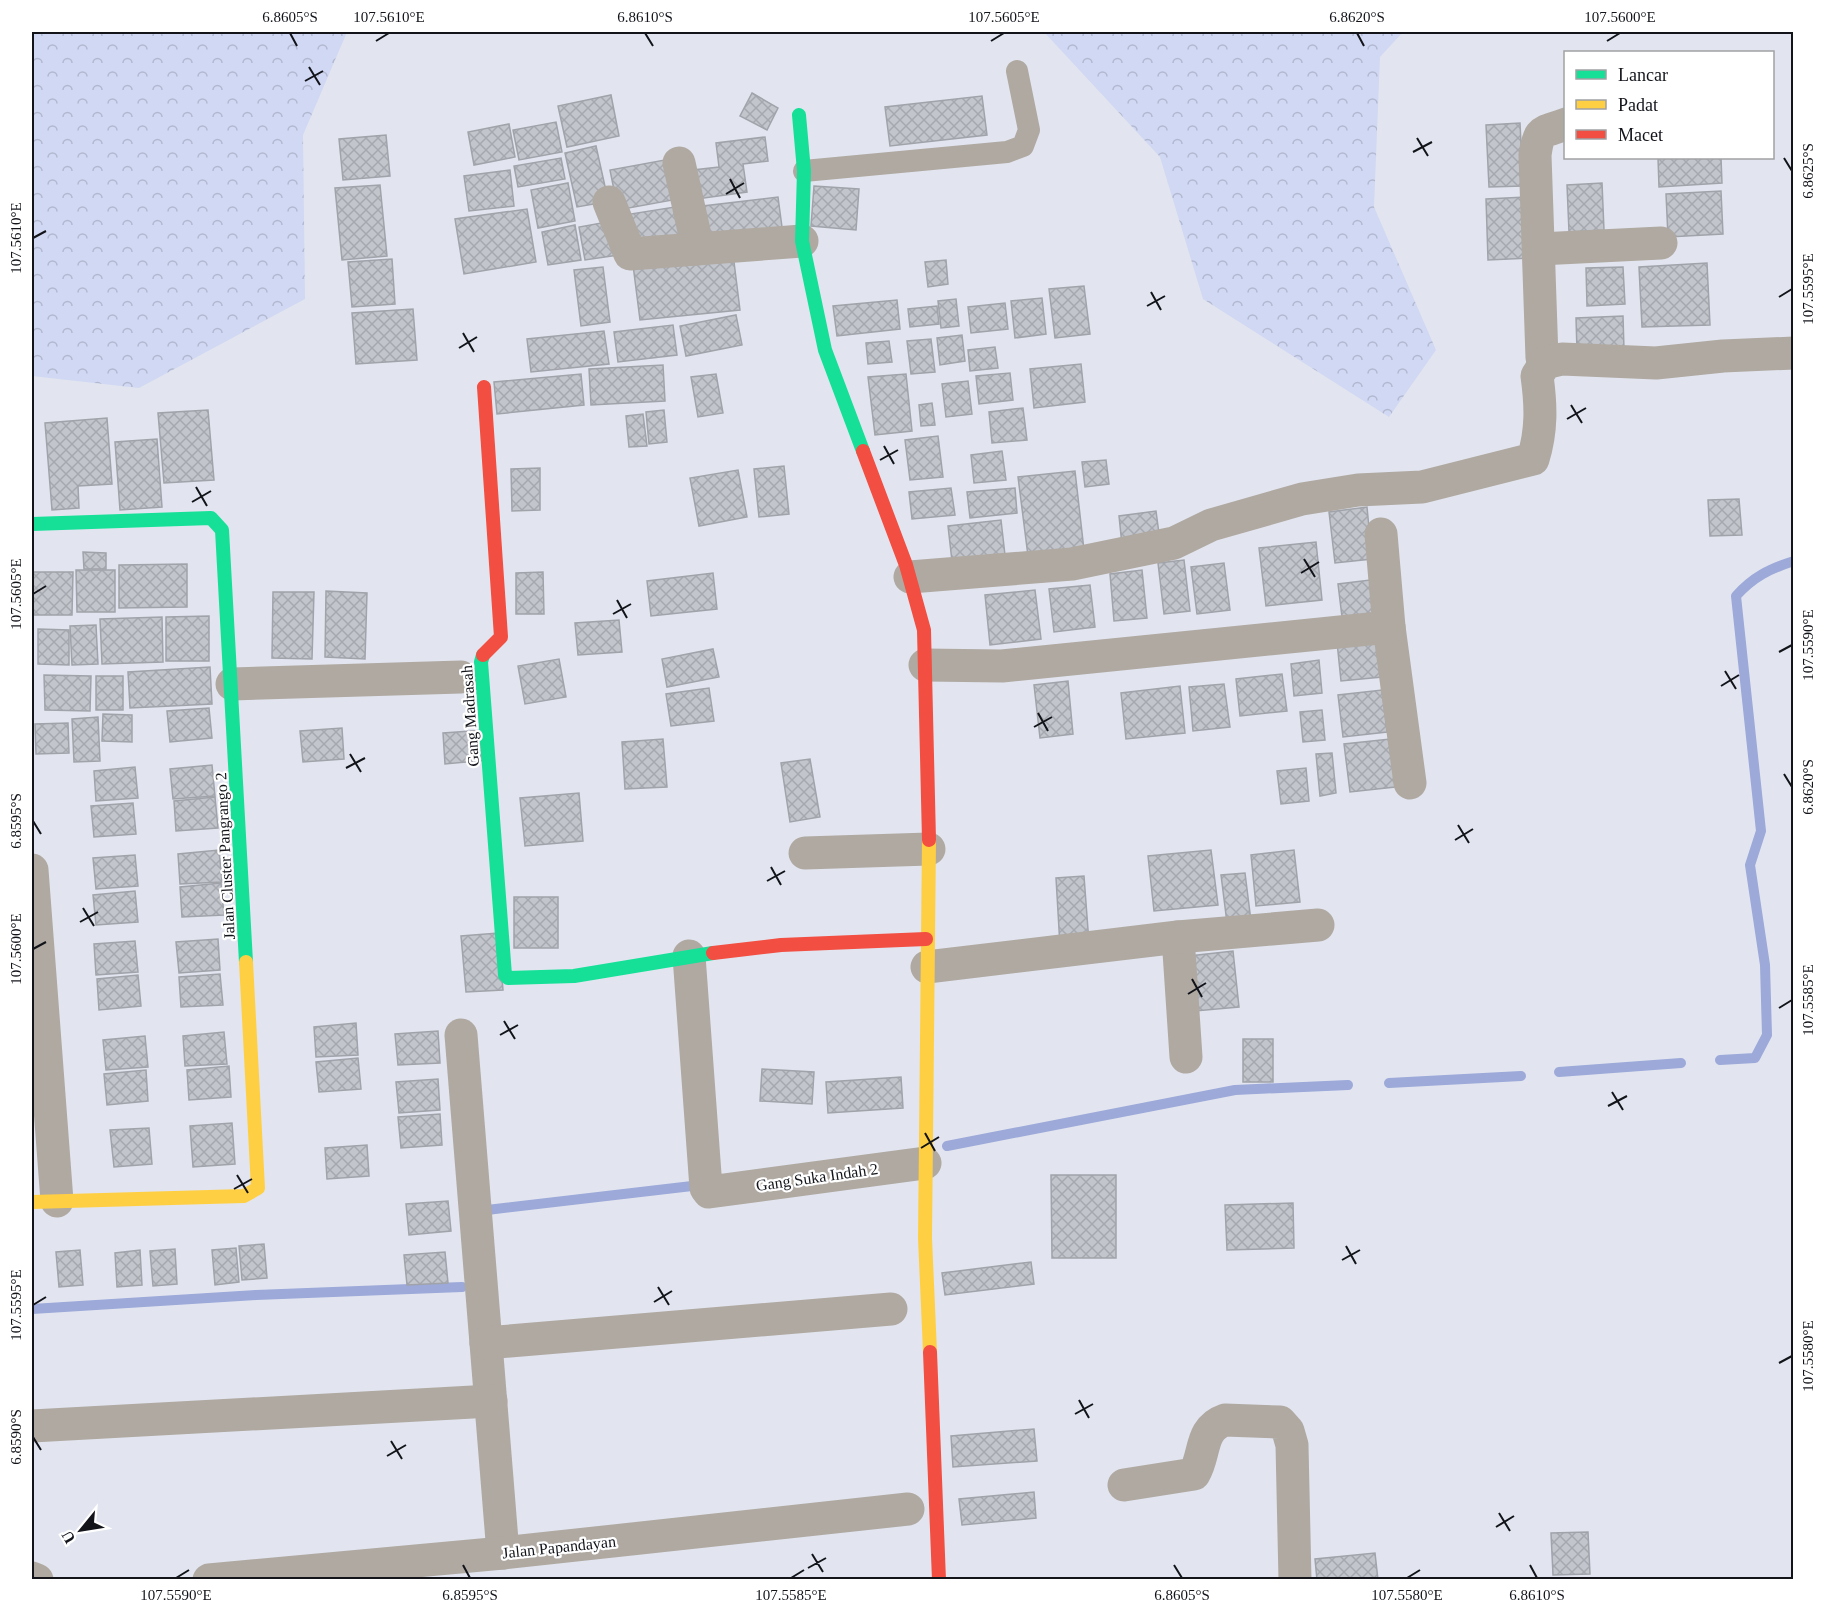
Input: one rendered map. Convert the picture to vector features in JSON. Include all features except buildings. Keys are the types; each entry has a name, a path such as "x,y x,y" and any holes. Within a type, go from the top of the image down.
{"street":[{"path":"799,115 804,171 802,241 825,350 910,577 924,630 928,849 925,1162 934,1506 939,1580"},
{"path":"1545,363 1542,358 1535,155 1538,137 1545,129 1564,124"},
{"path":"679,163 698,249"},
{"path":"609,202 630,254 802,241"},
{"path":"1539,249 1662,243"},
{"path":"910,577 1072,564 1174,543 1211,525 1302,499 1358,490 1422,487 1533,459 1540,436 1542,406 1537,376 1545,363 1562,359 1656,363 1723,356 1794,353"},
{"name":"Gang Madrasah","path":"484,387 501,637 484,652 481,662 505,975 508,978 574,976 689,956"},
{"name":"Jalan Cluster Pangrango 2","path":"32,524 211,518 222,530 258,1188 251,1194 44,1202"},
{"path":"1381,534 1389,627 1410,783"},
{"path":"925,665 1002,666 1389,627"},
{"path":"232,684 461,677"},
{"path":"805,853 928,849"},
{"path":"32,870 44,1202"},
{"path":"689,956 781,945 927,953 1178,937 1318,925"},
{"path":"1178,937 1186,1057"},
{"name":"Gang Suka Indah 2","path":"689,956 706,1188 709,1192 925,1162"},
{"path":"461,1035 503,1553"},
{"path":"486,1343 891,1310"},
{"path":"32,1426 491,1401"},
{"path":"1124,1485 1194,1474 1199,1466 1204,1438 1210,1427 1216,1423 1225,1420 1280,1422 1288,1431 1292,1445 1295,1580"},
{"name":"Jalan Papandayan","path":"209,1580 503,1553 908,1509"},
{"path":"32,1578 37,1580"}],"lane":[{"path":"804,171 1007,152 1023,146 1029,130 1017,71"}],"green space":[{"path":"32,32 347,32 303,135 305,299 139,388 32,376"},
{"path":"1044,32 1403,32 1380,57 1374,207 1436,350 1389,417 1203,299 1160,157"}],"waterway":[{"path":"1720,1060 1755,1058 1767,1035 1765,965 1750,865 1761,831 1736,596 1762,574 1794,561"},
{"path":"1559,1072 1681,1063"},
{"path":"1389,1083 1521,1076"},
{"path":"947,1146 1235,1090 1348,1085"},
{"path":"487,1217 487,1210 692,1186"},
{"path":"32,1309 256,1295 462,1287"}],"traffic: fast":[{"path":"799,115 804,171 802,241 825,350 863,451"},
{"path":"32,524 211,518 222,530 246,962"},
{"path":"483,655 481,662 505,975 508,978 574,976 713,953"}],"traffic: slow":[{"path":"929,840 925,1238 930,1352"},
{"path":"32,1202 244,1196 258,1188 246,962"}],"traffic: jam":[{"path":"483,655 501,637 484,387"},
{"path":"863,451 906,565 924,630 929,840"},
{"path":"713,953 781,945 926,939"},
{"path":"930,1352 939,1580"}]}
